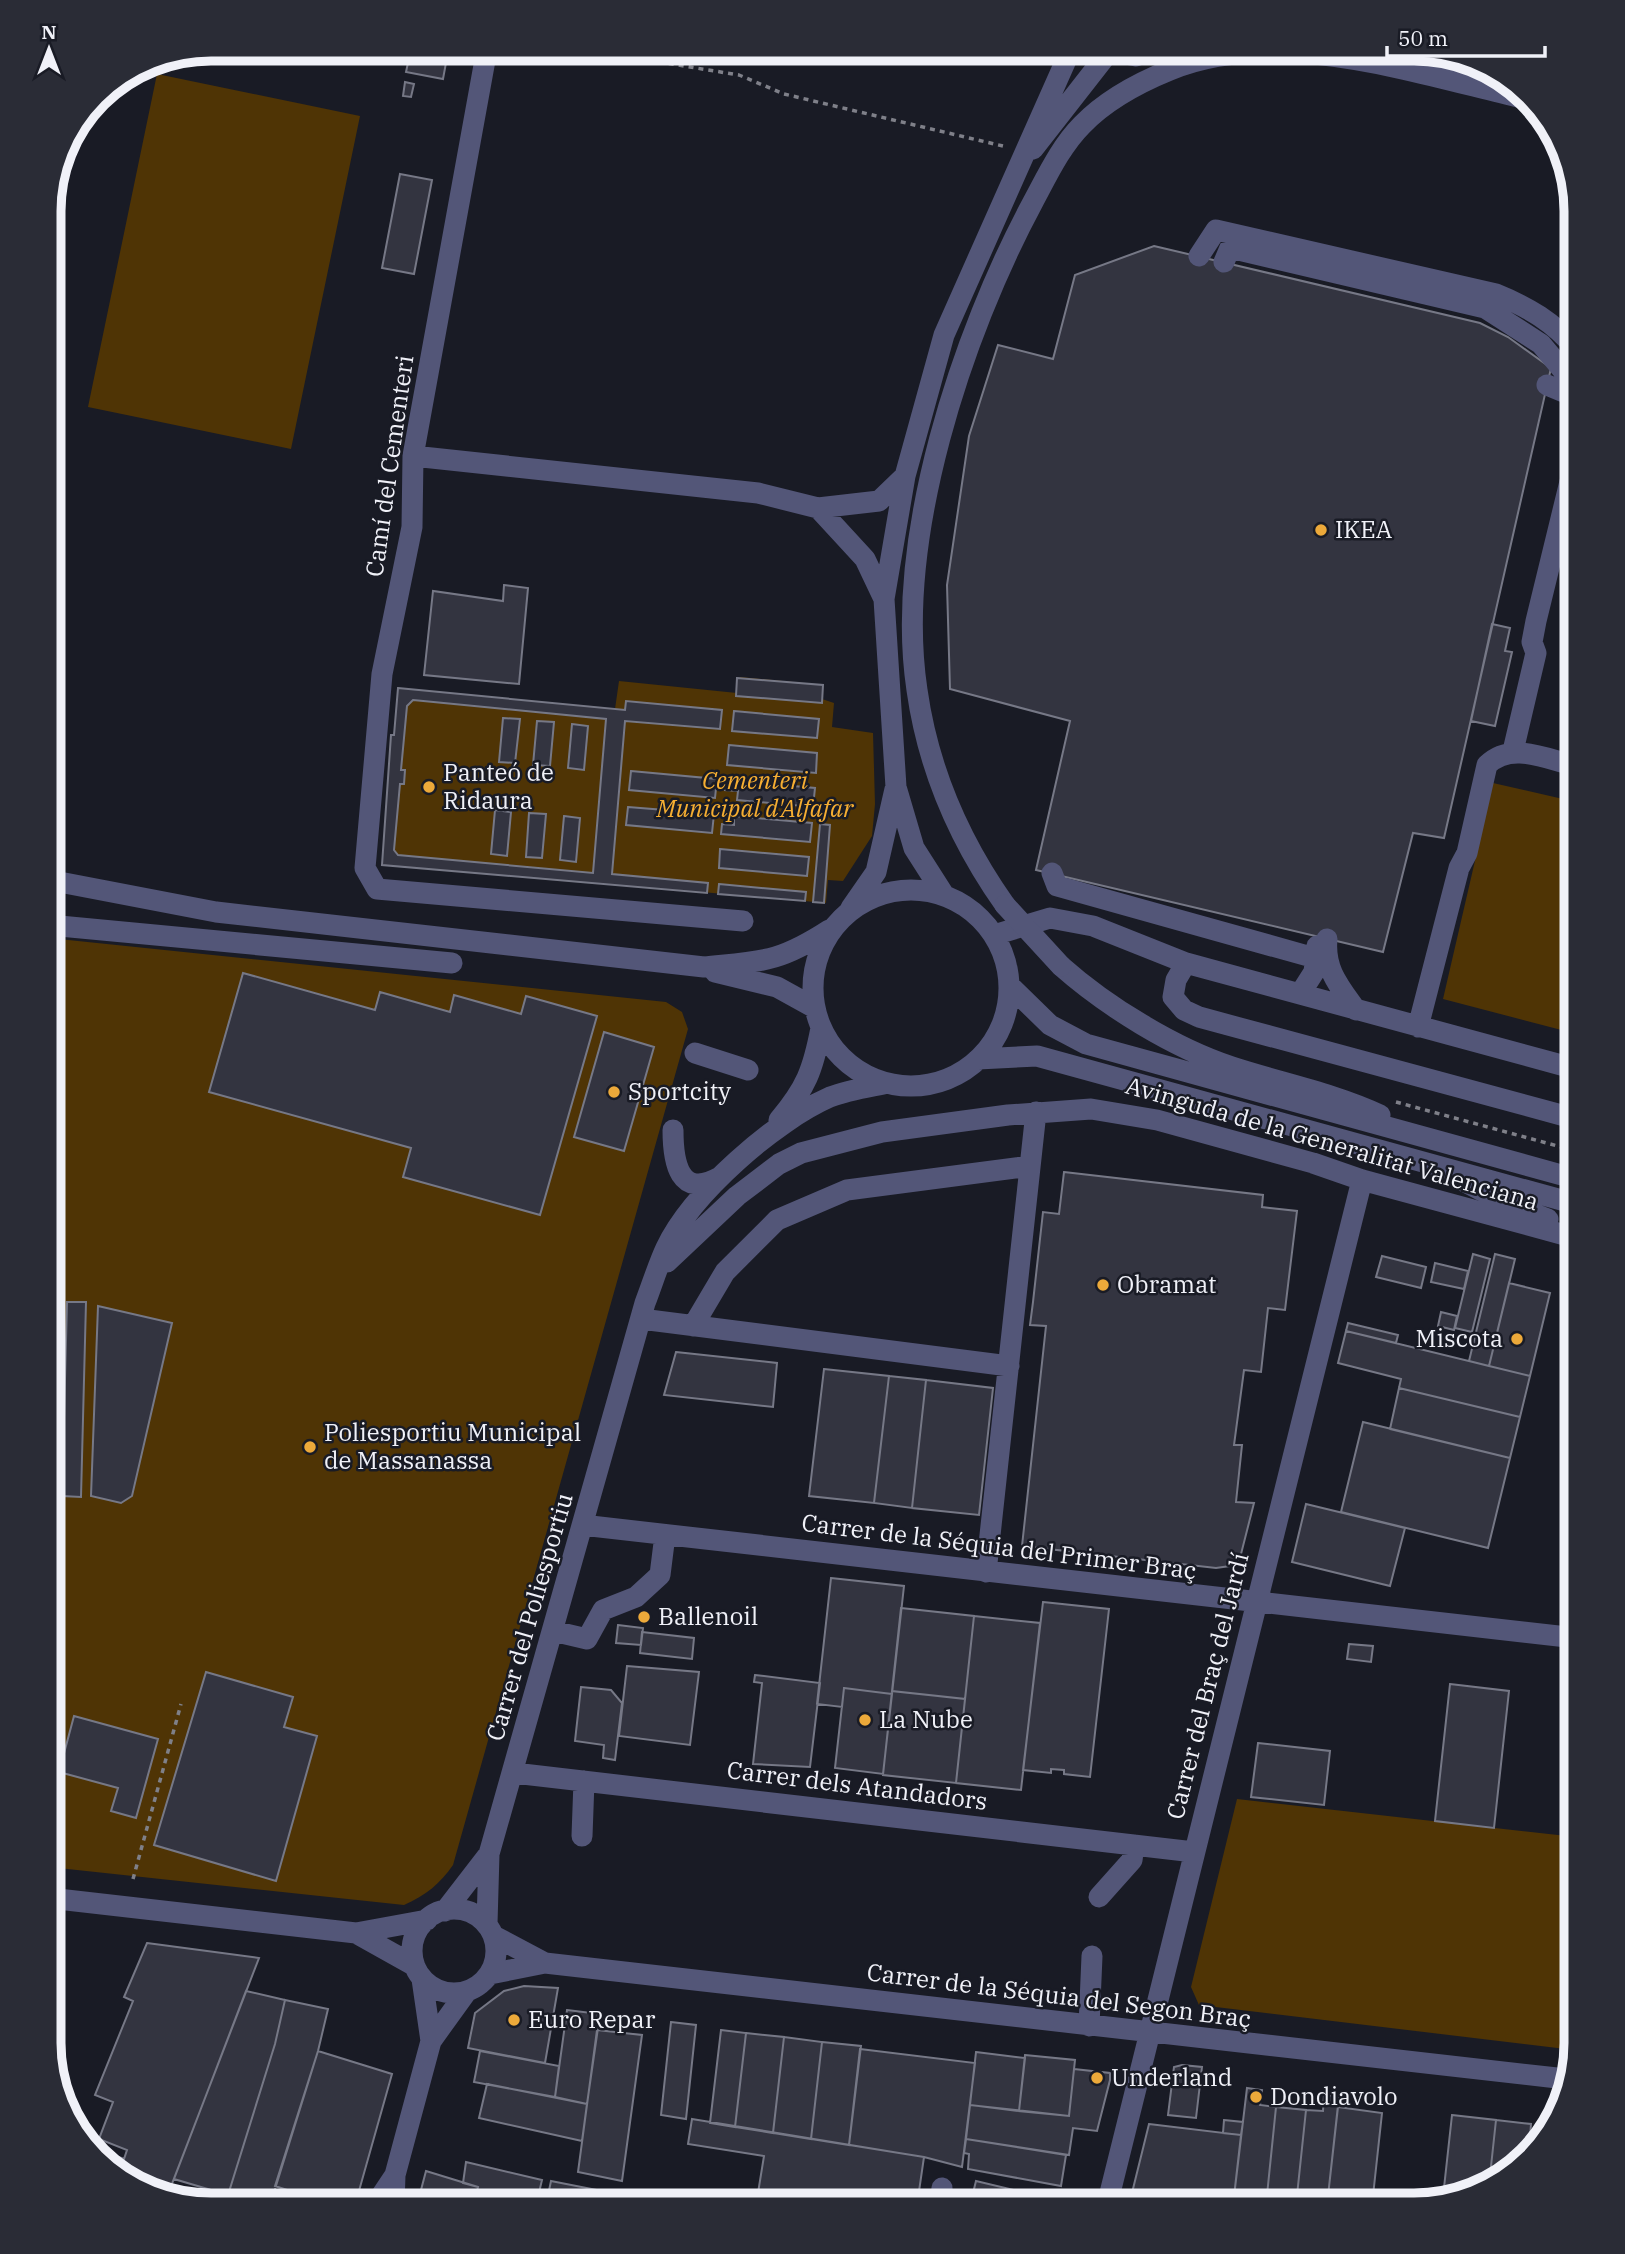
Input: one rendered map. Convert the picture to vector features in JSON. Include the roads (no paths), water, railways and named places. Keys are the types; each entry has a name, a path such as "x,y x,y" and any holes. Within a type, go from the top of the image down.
{"street":[{"name":"Camí del Cementeri","path":"485,62 413,456 412,527 382,674 365,868 377,889 743,921"},
{"path":"944,895 914,848 896,787 884,599 905,476 944,335 1017,158 1065,62"},
{"path":"1017,158 1095,62"},
{"path":"1196,62 1172,69 1118,96 1081,125 1056,159 998,271 955,391 933,472 921,533 914,639 920,710 943,791 979,868 1005,905 1061,966 1103,998 1171,1040 1228,1066 1354,1103 1432,1140"},
{"path":"1360,62 1507,94"},
{"path":"1372,62 1381,65"},
{"path":"1212,259 1216,230 1496,295 1530,308 1564,333"},
{"path":"1212,259 1224,239 1496,304 1546,333 1564,352"},
{"path":"1212,259 1230,248 1485,309 1541,344 1564,372"},
{"path":"1547,385 1564,392"},
{"path":"413,456 677,482 758,493 818,508 879,501 905,476"},
{"path":"1513,751 1536,653 1532,642 1564,507"},
{"path":"818,508 865,559 884,599"},
{"path":"1418,1027 1459,868 1467,853 1487,765 1496,756 1513,751 1564,763"},
{"path":"62,882 216,912 704,967 755,964 784,956 829,930 847,913 876,872 896,787"},
{"path":"1052,873 1056,886 1320,944"},
{"path":"829,930 816,961 813,984 818,1018 833,1047 848,1063 867,1075 888,1083 907,1086 945,1079 978,1059 999,1032 1009,1001 1005,959 994,935 972,911 944,895 910,890 877,895 847,913"},
{"path":"994,935 1050,918 1093,926 1186,963 1564,1066"},
{"path":"62,926 452,963"},
{"path":"1320,944 1332,977 1356,1010"},
{"path":"1300,994 1314,972 1320,944"},
{"path":"1186,963 1176,980 1173,997 1184,1010 1199,1017 1564,1116"},
{"path":"704,967 724,976 777,987 818,1018"},
{"path":"1009,985 1050,1025 1086,1044 1564,1176"},
{"name":"Carrer del Poliesportiu","path":"490,1930 489,1854 641,1319 658,1270 667,1246 698,1201 759,1143 802,1093 813,1069 818,1018"},
{"path":"695,1054 748,1070"},
{"path":"978,1059 1037,1056 1564,1201"},
{"name":"Carrer del Poliesportiu","path":"759,1143 831,1096 888,1083"},
{"name":"Avinguda de la Generalitat Valenciana","path":"658,1270 737,1196 779,1164 801,1153 882,1132 1037,1112 1091,1109 1122,1111 1564,1235"},
{"path":"986,1572 1037,1112"},
{"path":"673,1130 673,1153 679,1173 686,1181 695,1184 710,1183 722,1176"},
{"path":"1429,1163 1504,1203 1564,1226"},
{"path":"693,1326 725,1272 778,1220 847,1190 1030,1166"},
{"name":"Carrer del Braç del Jardí","path":"1110,2193 1362,1180"},
{"path":"641,1319 1009,1366"},
{"name":"Carrer de la Séquia del Primer Braç","path":"582,1525 1564,1637"},
{"path":"553,1631 587,1639 603,1610 636,1597 660,1575 665,1535"},
{"name":"Carrer dels Atandadors","path":"514,1773 1194,1852"},
{"path":"582,1836 584,1781"},
{"path":"1098,1897 1132,1860 1134,1845"},
{"name":"Carrer del Poliesportiu","path":"436,1915 489,1854"},
{"path":"61,1900 356,1933 436,1915 468,1911 490,1930 496,1955 490,1974 467,1992 431,2041 395,2175 394,2192"},
{"path":"431,2041 414,1941 436,1915"},
{"name":"Carrer de la Séquia del Segon Braç","path":"490,1930 545,1963"},
{"path":"356,1933 419,1972 447,1993 467,1992"},
{"path":"1089,2026 1091,1956"},
{"name":"Carrer de la Séquia del Segon Braç","path":"490,1974 545,1963 1559,2078"},
{"path":"384,2192 395,2175"}],"place":[{"name":"IKEA","path":"1321,530"},
{"name":"Panteó de Ridaura","path":"429,787"},
{"name":"Sportcity","path":"614,1092"},
{"name":"Obramat","path":"1103,1285"},
{"name":"Miscota","path":"1517,1339"},
{"name":"Poliesportiu Municipal de Massanassa","path":"310,1447"},
{"name":"Ballenoil","path":"644,1617"},
{"name":"La Nube","path":"865,1720"},
{"name":"Euro Repar","path":"514,2020"},
{"name":"Underland","path":"1097,2078"},
{"name":"Dondiavolo","path":"1256,2097"}],"park label":[{"name":"Cementeri Municipal d'Alfafar","path":"755,795"}]}
